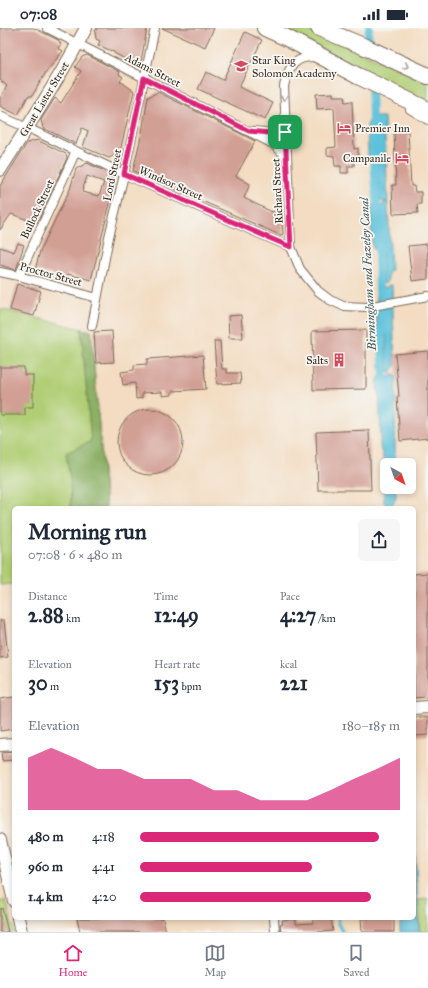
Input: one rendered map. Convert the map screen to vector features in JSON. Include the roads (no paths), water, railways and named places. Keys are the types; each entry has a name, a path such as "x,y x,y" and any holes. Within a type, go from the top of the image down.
{"highway":[{"path":"265,28 428,110"},
{"path":"319,28 363,46 428,76"}],"main road":[{"name":"Great Lister Street","path":"0,170 78,44 86,28"},
{"path":"416,708 428,707"},
{"path":"0,745 12,744"},
{"path":"0,840 12,892"},
{"path":"18,920 21,932"}],"street":[{"name":"Adams Street","path":"47,28 249,131 276,146 287,157"},
{"name":"Lord Street","path":"92,326 109,237 155,28"},
{"name":"Richard Street","path":"322,57 304,58 293,63 288,72 284,86 291,247 300,269 318,291 330,300 343,306 367,307 428,296"},
{"path":"392,92 412,111 428,120"},
{"name":"Windsor Street","path":"0,116 124,174 291,247"},
{"name":"Adams Street","path":"249,131 280,134 285,133"},
{"name":"Richard Street","path":"276,146 285,133"},
{"name":"Bullock Street","path":"19,276 76,152"},
{"name":"Proctor Street","path":"0,272 97,298"},
{"path":"274,920 274,932"}],"water":[{"path":"372,111 374,117 384,117 388,201 383,202 380,202 378,163 377,162 375,169 368,157 367,126"},
{"path":"376,197 381,206 388,202 391,271 388,272 388,282 383,284 382,252 380,250 378,255 372,245 371,210"},
{"path":"379,283 381,286 385,287 392,285 395,365 390,373 387,371 386,336 385,335 382,340 377,331 376,295"},
{"path":"383,369 387,377 396,375 395,458 383,458 381,451 379,392 377,389 378,379"},
{"path":"384,494 396,494 392,506 387,506 384,502"},
{"path":"416,866 419,932 400,932 400,920 416,920"}],"waterway":[{"name":"Birmingham and Fazeley Canal","path":"369,28 368,35 370,41"},
{"name":"Birmingham and Fazeley Canal","path":"371,81 372,121"},
{"name":"Birmingham and Fazeley Canal","path":"374,158 377,207"},
{"name":"Birmingham and Fazeley Canal","path":"378,246 379,292"},
{"name":"Birmingham and Fazeley Canal","path":"381,330 384,378"},
{"path":"338,920 343,932"}],"place":[{"name":"Star King Solomon Academy","path":"241,66"},
{"name":"Premier Inn","path":"344,128"},
{"name":"Campanile","path":"402,158"},
{"name":"Salts","path":"339,360"}]}
